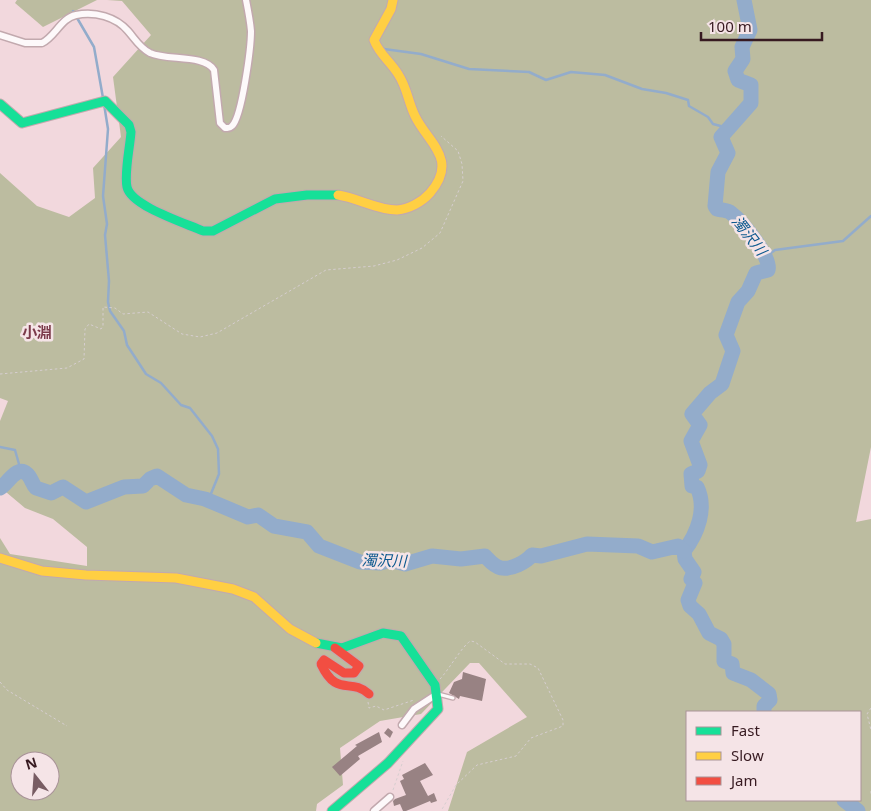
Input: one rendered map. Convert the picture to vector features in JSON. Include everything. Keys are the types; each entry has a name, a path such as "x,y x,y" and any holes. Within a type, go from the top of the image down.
{"street":[{"path":"0,34 25,43 42,43 75,15 95,14 115,20 127,30 142,49 150,53 202,62 212,66 220,123 225,128 229,128 233,126 238,115 249,58 251,32 246,0"},
{"path":"0,104 22,122 105,101 129,126 131,132 127,187 132,197 141,204 203,231 213,231 267,202 282,197 344,196 402,210 421,202 437,186 442,168 440,154 430,134 417,122 408,94 396,71 377,52 374,40 391,9 393,0"},
{"path":"0,558 12,564 52,573 176,578 252,595 291,632 310,643 335,648 342,649 370,635 394,632 406,642 436,689 438,709 422,728 362,788 332,811"},
{"path":"335,648 341,655 356,662 358,666 354,673 344,673 324,660 321,664 329,678 343,688 361,687 369,694"},
{"path":"402,725 414,709 436,689"},
{"path":"374,811 390,798"}],"lane":[{"path":"436,689 453,698"}],"path":[{"path":"0,374 67,368 84,359 85,329 89,324 101,329 103,326 103,307 116,308 123,314 148,312 182,334 200,337 217,333 326,270 374,266 397,260 422,248 440,233 463,181 462,164 458,151 438,134 430,134"},
{"path":"436,689 459,656 463,645 471,641 505,664 530,664 538,668 563,720 563,726 560,728 531,738 516,756 477,765 452,790 441,811"},
{"path":"0,682 7,690 67,726"},
{"path":"369,694 369,708 376,706 384,710 411,700 427,699"},
{"path":"871,708 867,714 871,730"},
{"path":"390,798 404,760"}],"green space":[{"path":"17,0 97,0 43,27 15,3"},
{"path":"107,0 871,0 871,447 856,522 871,519 871,811 448,811 467,752 527,717 479,663 470,663 421,714 380,721 340,748 343,785 317,804 316,811 0,811 0,538 10,554 87,566 87,547 53,519 25,508 0,487 0,421 8,401 0,398 0,173 37,206 69,217 95,198 93,168 121,137 113,77 151,35 122,1"}],"building":[{"path":"463,672 486,679 482,701 460,696 459,699 449,693 454,682 462,679"},
{"path":"388,728 393,732 390,738 384,733"},
{"path":"379,732 382,742 358,756 360,759 340,776 332,767 357,746 355,745"},
{"path":"425,763 433,775 420,781 428,796 434,793 437,801 431,803 430,801 406,811 403,811 400,804 394,806 393,801 395,799 406,795 400,781 404,779 402,775"}],"waterway":[{"name":"濁沢川","path":"744,0 750,30 742,47 743,59 735,71 738,80 751,85 751,103 721,137 728,153 718,172 715,206 717,209 730,212 749,231 765,257 768,270 756,273 748,291 738,302 726,335 733,351 722,384 710,393 692,414 700,425 691,441 700,465 698,471 691,474 692,486 697,487 700,495 701,512 697,528 684,551 685,559 694,572 691,579 695,583 688,600 690,606 699,614 709,633 721,639 724,644 724,661 732,664 733,673 751,680 769,694 770,700 764,706 764,711"},
{"path":"73,11 94,47 103,98"},
{"path":"384,49 421,54 469,69 529,72 546,80 571,72 605,75 642,89 666,93 688,100 689,106 708,117 713,124 728,128"},
{"path":"104,104 108,129 103,196 107,224 105,235 110,311 124,331 127,345 146,374 161,383 181,405 190,408 212,436 218,449 219,474 208,501"},
{"path":"767,256 775,250 843,241 871,216"},
{"path":"0,447 15,450 21,471"},
{"name":"濁沢川","path":"0,488 16,473 23,472 28,475 36,488 51,493 63,487 86,502 124,487 143,486 150,479 157,476 186,495 205,499 248,517 258,515 274,526 307,532 319,546 360,562 380,563 390,560 405,564 432,556 461,559 485,556 496,566 509,568 518,565 532,555 541,556 587,544 638,546 652,552 678,546 684,551"},
{"name":"濁沢川","path":"845,801 858,811"}],"traffic: fast":[{"path":"0,104 22,123 105,101 129,125 131,132 126,175 127,187 131,194 148,207 203,231 213,231 275,199 307,195 338,195"},
{"path":"316,643 342,648 383,633 401,636 435,685 438,709 388,763 332,811"}],"traffic: slow":[{"path":"338,195 382,208 402,209 415,204 427,196 438,181 442,170 438,152 415,116 401,79 374,40 391,9 393,0"},
{"path":"0,558 42,571 86,575 176,578 233,589 254,597 290,629 316,643"}],"traffic: jam":[{"path":"335,648 359,666 354,673 344,673 324,660 321,664 327,674 338,684 356,687 369,694"}],"district":[{"name":"小淵","path":"37,333"}]}
